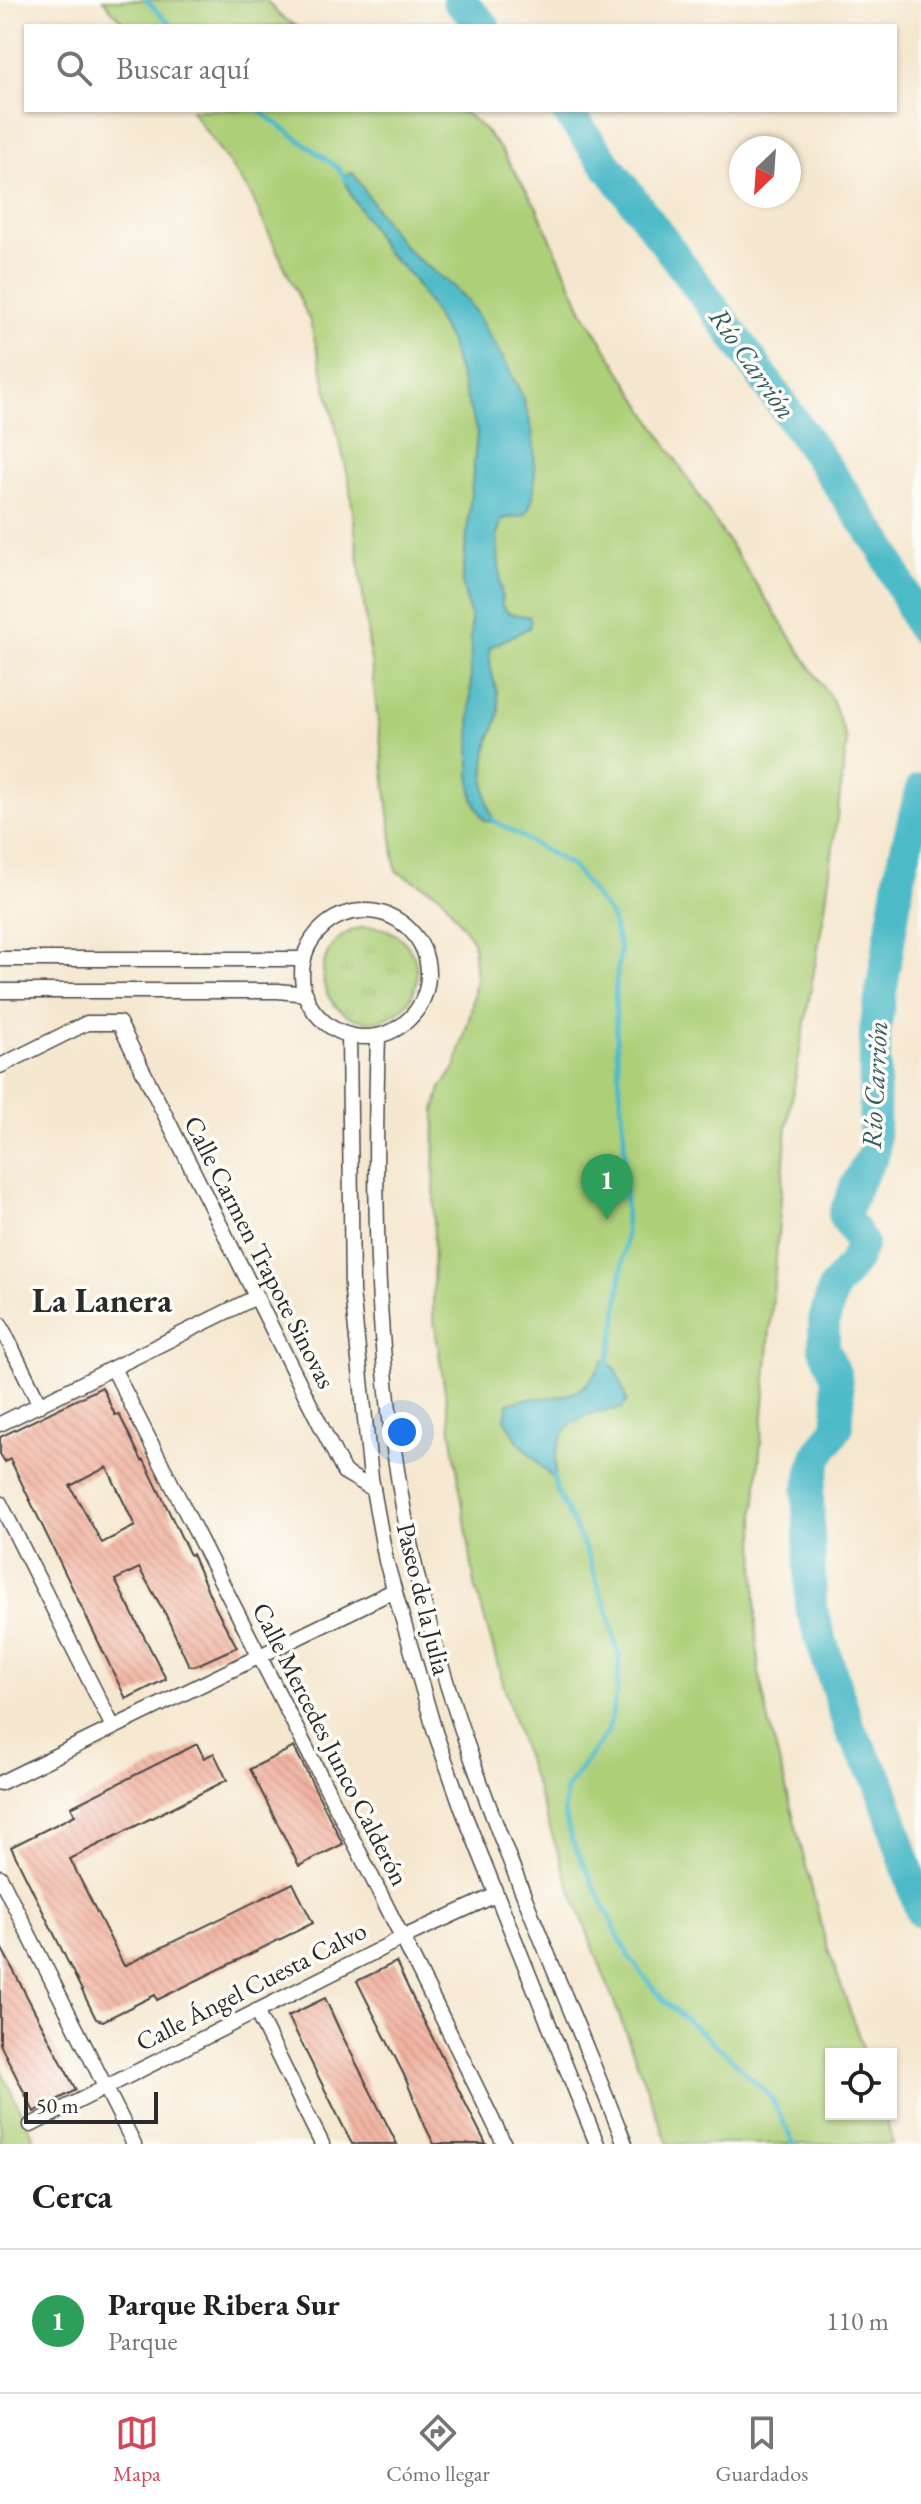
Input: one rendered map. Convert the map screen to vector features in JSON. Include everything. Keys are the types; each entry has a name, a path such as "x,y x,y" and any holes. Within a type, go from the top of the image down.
{"street":[{"path":"364,910 382,912 400,920 416,935 426,954 429,976 421,1005 407,1022 378,1036 349,1035 322,1019 306,994 302,975 304,959 317,933 331,920 364,910"},
{"path":"0,959 304,959"},
{"path":"0,991 278,991 306,994"},
{"name":"Calle Carmen Trapote Sinovas","path":"0,1066 87,1023 119,1023 344,1472 373,1489"},
{"name":"Paseo de la Julia","path":"349,1035 352,1291 373,1489 393,1591 435,1732 496,1895 597,2144"},
{"name":"Paseo de la Julia","path":"378,1036 376,1189 382,1329 390,1418 412,1554 431,1630 496,1826 625,2144"},
{"path":"0,1424 256,1297"},
{"path":"0,1324 40,1405"},
{"name":"Calle Mercedes Junco Calderón","path":"113,1368 258,1657 404,1937 504,2144"},
{"path":"0,1503 113,1727"},
{"path":"0,1783 393,1591"},
{"path":"0,1877 134,2144"},
{"name":"Calle Ángel Cuesta Calvo","path":"31,2125 404,1937 496,1895"},
{"path":"256,2011 322,2144"}],"green space":[{"path":"103,0 266,0 279,15 293,24 124,24"},
{"path":"192,112 465,113 483,128 501,150 536,206 584,313 832,700 847,741 825,908 787,1126 755,1511 756,1632 759,1673 768,1718 825,1940 863,2048 825,2048 825,2120 887,2120 893,2144 668,2144 566,1876 516,1728 475,1585 433,1314 435,1110 441,1088 455,1068 471,1011 476,979 473,941 441,895 396,871 349,480 310,321 250,193"},
{"path":"370,927 388,930 403,941 414,956 417,974 414,992 403,1007 388,1018 370,1021 352,1018 337,1007 326,992 323,974 326,956 337,941 352,930"},
{"path":"0,2068 37,2144 0,2144"}],"water":[{"path":"353,173 403,244 471,305 517,384 532,431 535,468 531,504 525,515 502,519 497,535 502,605 510,613 529,616 531,621 529,628 490,647 499,709 488,745 485,778 489,807 496,823 484,820 473,799 470,774 471,619 462,583 477,433 450,343 411,276 386,252 350,193 343,176"},
{"path":"604,1359 616,1369 627,1401 621,1409 588,1415 570,1426 559,1444 554,1480 517,1440 505,1418 508,1403 574,1392 594,1375"}],"building":[{"path":"102,1387 115,1415 119,1414 144,1460 237,1647 189,1666 166,1615 139,1568 115,1580 166,1679 126,1699 10,1459 5,1462 0,1454 0,1437","holes":["107,1467 135,1526 102,1543 70,1486"]},
{"path":"197,1744 204,1758 214,1753 227,1780 70,1859 124,1966 293,1883 313,1923 157,2000 155,1995 103,2021 96,2019 11,1847 75,1815 71,1807"},
{"path":"294,1747 343,1844 299,1866 250,1769"},
{"path":"0,1945 76,2090 34,2112 0,2044"},
{"path":"396,1962 486,2144 434,2144 425,2126 404,2075 357,1981"},
{"path":"325,1998 397,2144 352,2144 288,2016"}],"waterway":[{"path":"146,0 170,24"},
{"name":"Río Carrión","path":"458,0 482,24"},
{"path":"261,112 338,168 347,181"},
{"name":"Río Carrión","path":"567,112 738,341 883,549 921,629"},
{"name":"Río Carrión","path":"921,789 900,873 875,1031 874,1153 856,1185 844,1216 862,1243 854,1262 833,1289 824,1321 824,1348 836,1376 839,1402 837,1428 817,1457 808,1492 811,1608 849,1728 880,1783 921,1912"},
{"path":"493,820 572,866 611,916 620,949 615,992 624,1134 626,1234 616,1323 607,1368"},
{"path":"553,1476 586,1551 609,1616 619,1656 617,1692 608,1731 566,1789 564,1814 572,1841 629,1957 665,2002 727,2054 772,2099 794,2144"}],"place":[{"name":"Parque Ribera Sur","path":"607,1220"}],"district":[{"name":"La Lanera","path":"102,1300"}]}
